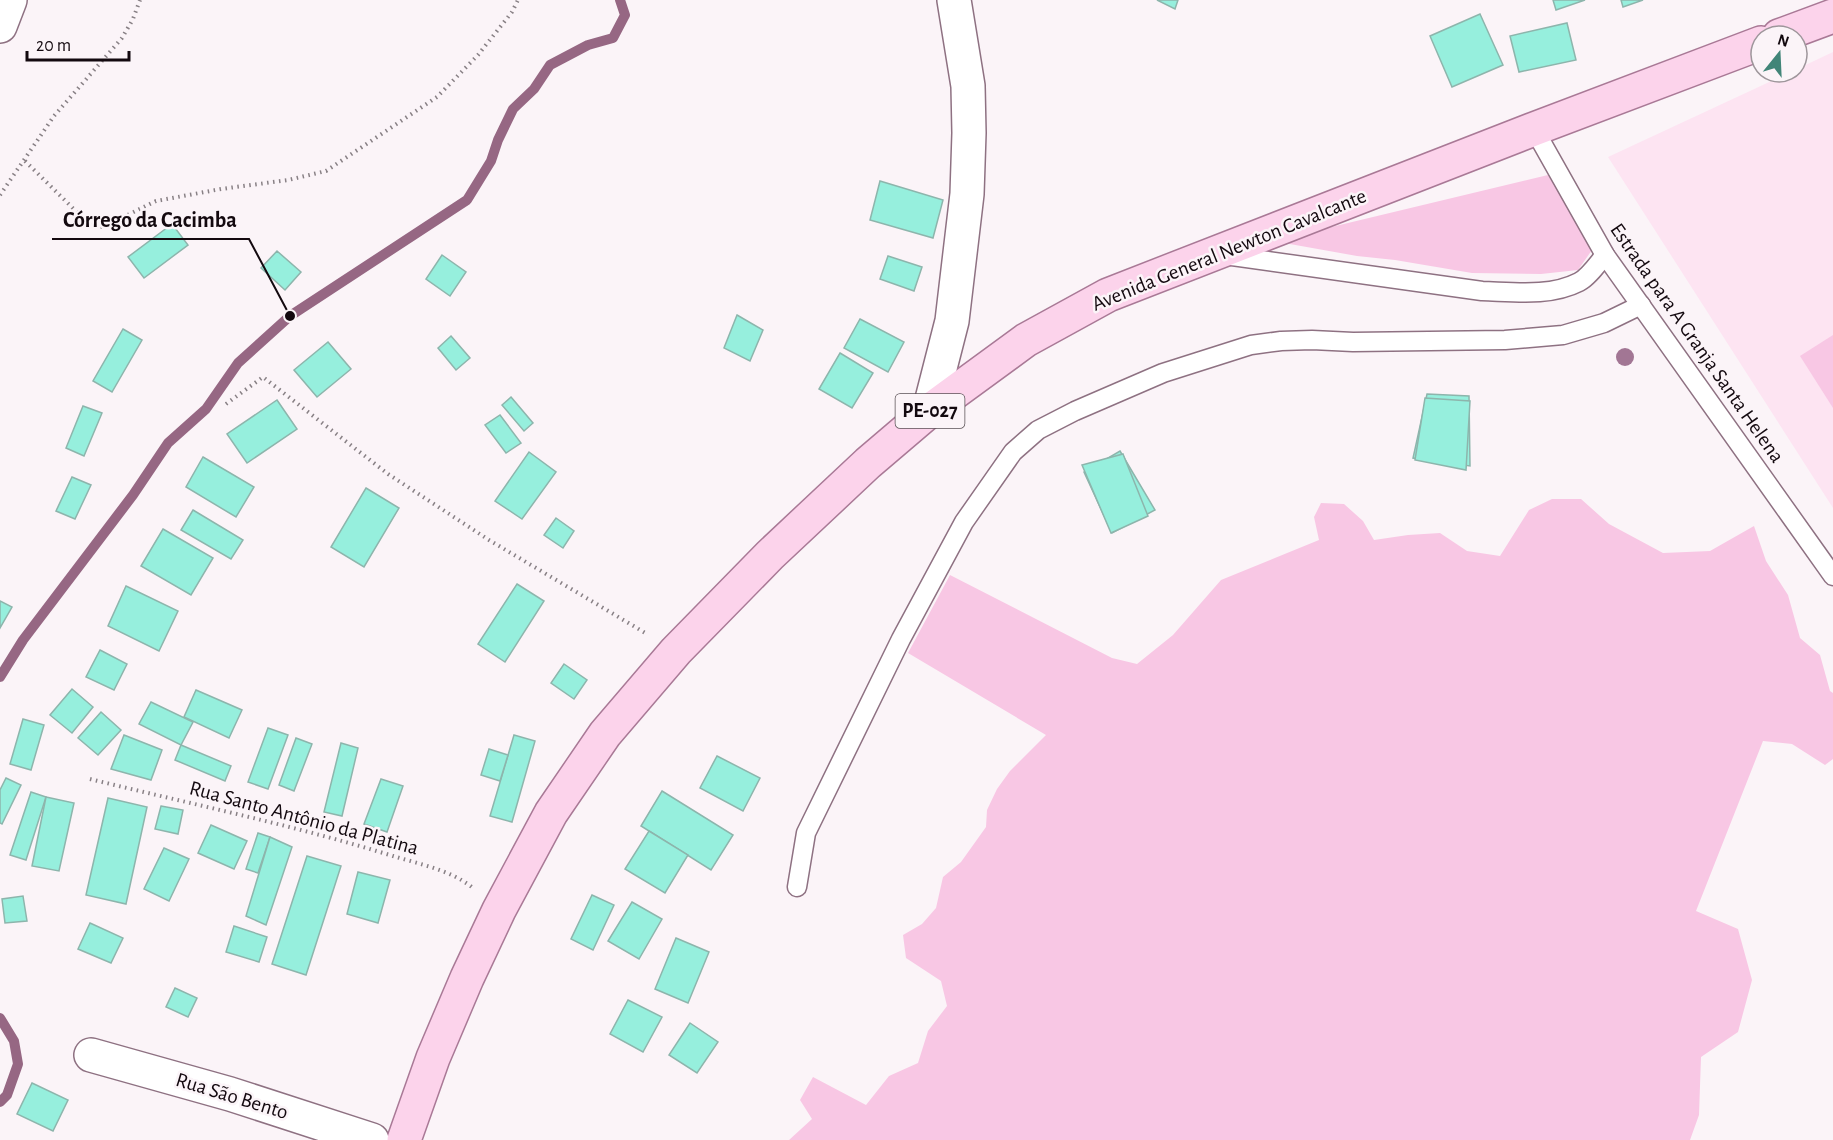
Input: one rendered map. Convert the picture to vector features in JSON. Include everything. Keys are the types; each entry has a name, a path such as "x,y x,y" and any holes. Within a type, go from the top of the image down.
{"main road":[{"path":"1803,24 1830,11"},
{"name":"Avenida General Newton Cavalcante","path":"404,1140 433,1058 499,910 551,813 605,734 676,651 770,555 868,463 929,411 1026,340 1108,295 1749,48"}],"street":[{"path":"0,26 10,0"},
{"path":"929,411 952,321 967,194 968,86 954,0"},
{"name":"Rua São Bento","path":"91,1054 230,1094 372,1140"}],"lane":[{"name":"Estrada para A Granja Santa Helena","path":"1533,129 1605,255 1833,576"},
{"path":"1215,253 1482,291 1525,293 1556,290 1581,281 1605,255"},
{"path":"797,887 806,833 901,639 969,514 1013,452 1038,430 1075,411 1163,373 1251,345 1312,340 1353,342 1504,340 1563,335 1604,323 1641,305"}],"path":[{"path":"0,195 54,116 122,38 133,19 140,0"},
{"path":"25,161 90,225 103,227 156,201 288,180 326,171 437,97 478,55 512,12 518,0"},
{"path":"226,405 263,377 388,474 489,540 676,651"},
{"name":"Rua Santo Antônio da Platina","path":"90,779 313,833 438,870 465,881 499,910"}],"shaded area":[{"path":"1833,52 1833,508 1608,157 1765,84 1809,84 1809,63"},
{"path":"1548,175 1577,220 1592,250 1578,270 1541,274 1472,273 1273,241"},
{"path":"1833,335 1833,408 1800,356"},
{"path":"1552,499 1581,499 1609,524 1663,553 1710,551 1754,526 1766,561 1788,595 1800,638 1820,655 1830,691 1833,693 1833,759 1825,765 1792,744 1763,741 1696,911 1738,929 1752,980 1738,1032 1701,1057 1699,1115 1690,1140 789,1140 812,1119 800,1100 813,1077 866,1105 889,1076 918,1063 928,1031 947,1006 941,981 906,958 903,935 922,924 936,908 943,877 961,862 986,827 987,810 997,789 1010,771 1046,735 908,653 950,575 1112,658 1137,664 1173,635 1221,580 1319,540 1314,517 1321,503 1344,504 1363,521 1374,540 1440,533 1467,551 1500,556 1529,510"}],"building":[{"path":"1157,0 1178,0 1175,9"},
{"path":"1553,0 1585,0 1556,10"},
{"path":"1621,0 1643,0 1623,7"},
{"path":"1480,14 1503,65 1452,87 1430,36"},
{"path":"1567,23 1576,60 1519,72 1510,36"},
{"path":"880,181 943,200 933,238 870,220"},
{"path":"172,224 188,245 144,278 128,257"},
{"path":"277,251 301,272 285,290 261,268"},
{"path":"442,255 466,272 450,296 426,279"},
{"path":"888,256 922,267 914,291 880,279"},
{"path":"737,315 763,330 750,361 724,348"},
{"path":"860,319 904,342 888,372 844,348"},
{"path":"123,329 142,340 112,392 93,381"},
{"path":"451,336 470,358 456,370 438,348"},
{"path":"328,342 351,369 317,397 294,370"},
{"path":"840,353 873,373 852,408 819,389"},
{"path":"1427,394 1469,396 1470,466 1413,458"},
{"path":"511,397 533,423 524,431 502,405"},
{"path":"1425,398 1470,401 1466,470 1415,460"},
{"path":"277,400 297,429 247,463 227,434"},
{"path":"83,406 102,413 84,456 66,448"},
{"path":"500,415 521,443 506,453 485,425"},
{"path":"1120,451 1155,510 1112,533 1084,472"},
{"path":"529,452 556,472 522,519 495,501"},
{"path":"1123,454 1148,516 1111,533 1082,465"},
{"path":"203,457 254,487 236,517 186,487"},
{"path":"72,477 91,485 75,519 56,511"},
{"path":"366,488 399,508 364,567 331,547"},
{"path":"193,510 243,540 231,559 181,530"},
{"path":"556,518 574,531 563,548 544,535"},
{"path":"163,529 213,558 191,595 141,566"},
{"path":"517,584 544,601 505,662 478,644"},
{"path":"126,586 178,611 159,651 108,626"},
{"path":"0,601 12,607 0,628"},
{"path":"100,650 127,664 114,690 86,677"},
{"path":"564,664 587,680 574,699 551,683"},
{"path":"72,689 93,707 72,733 50,715"},
{"path":"196,690 242,710 229,738 184,717"},
{"path":"151,702 193,722 181,745 139,724"},
{"path":"101,712 121,730 98,755 78,738"},
{"path":"23,719 44,725 31,770 10,764"},
{"path":"268,728 288,735 268,789 248,782"},
{"path":"124,735 162,750 151,780 111,769"},
{"path":"514,735 535,741 512,822 490,816"},
{"path":"296,738 312,744 294,791 279,785"},
{"path":"341,743 358,748 342,816 324,812"},
{"path":"181,745 231,766 225,781 175,760"},
{"path":"489,749 508,755 500,781 481,775"},
{"path":"717,756 760,778 743,811 700,788"},
{"path":"6,778 21,785 2,824 0,823 0,790"},
{"path":"381,779 403,786 387,832 364,824"},
{"path":"662,791 733,835 711,870 641,826"},
{"path":"31,792 46,797 26,860 10,855"},
{"path":"46,797 74,803 59,871 32,866"},
{"path":"108,798 147,807 126,904 86,895"},
{"path":"161,806 183,810 178,834 155,829"},
{"path":"211,825 247,841 234,869 198,853"},
{"path":"649,831 688,855 665,893 625,869"},
{"path":"258,833 270,837 258,873 246,869"},
{"path":"270,837 292,847 266,925 246,916"},
{"path":"164,848 189,859 169,901 144,889"},
{"path":"307,856 341,866 306,975 272,964"},
{"path":"358,872 390,880 378,923 347,914"},
{"path":"592,895 614,905 593,950 571,939"},
{"path":"23,896 27,921 5,923 2,899"},
{"path":"632,902 662,919 639,959 608,941"},
{"path":"90,923 123,938 111,963 78,949"},
{"path":"234,926 267,937 259,962 226,952"},
{"path":"676,938 709,952 688,1003 655,989"},
{"path":"175,988 197,998 188,1017 166,1007"},
{"path":"628,1000 662,1017 643,1052 610,1034"},
{"path":"690,1023 718,1042 697,1073 669,1055"},
{"path":"32,1083 68,1100 53,1131 17,1114"}],"waterway":[{"path":"0,677 23,640 133,495 168,443 206,409 238,363 290,316 467,200 491,161 513,109 534,89 550,65 588,45 613,38 625,15 620,0"},
{"path":"0,1018 14,1041 18,1064 7,1095 0,1102"}],"place":[{"name":"Córrego da Cacimba","path":"290,316"}]}
